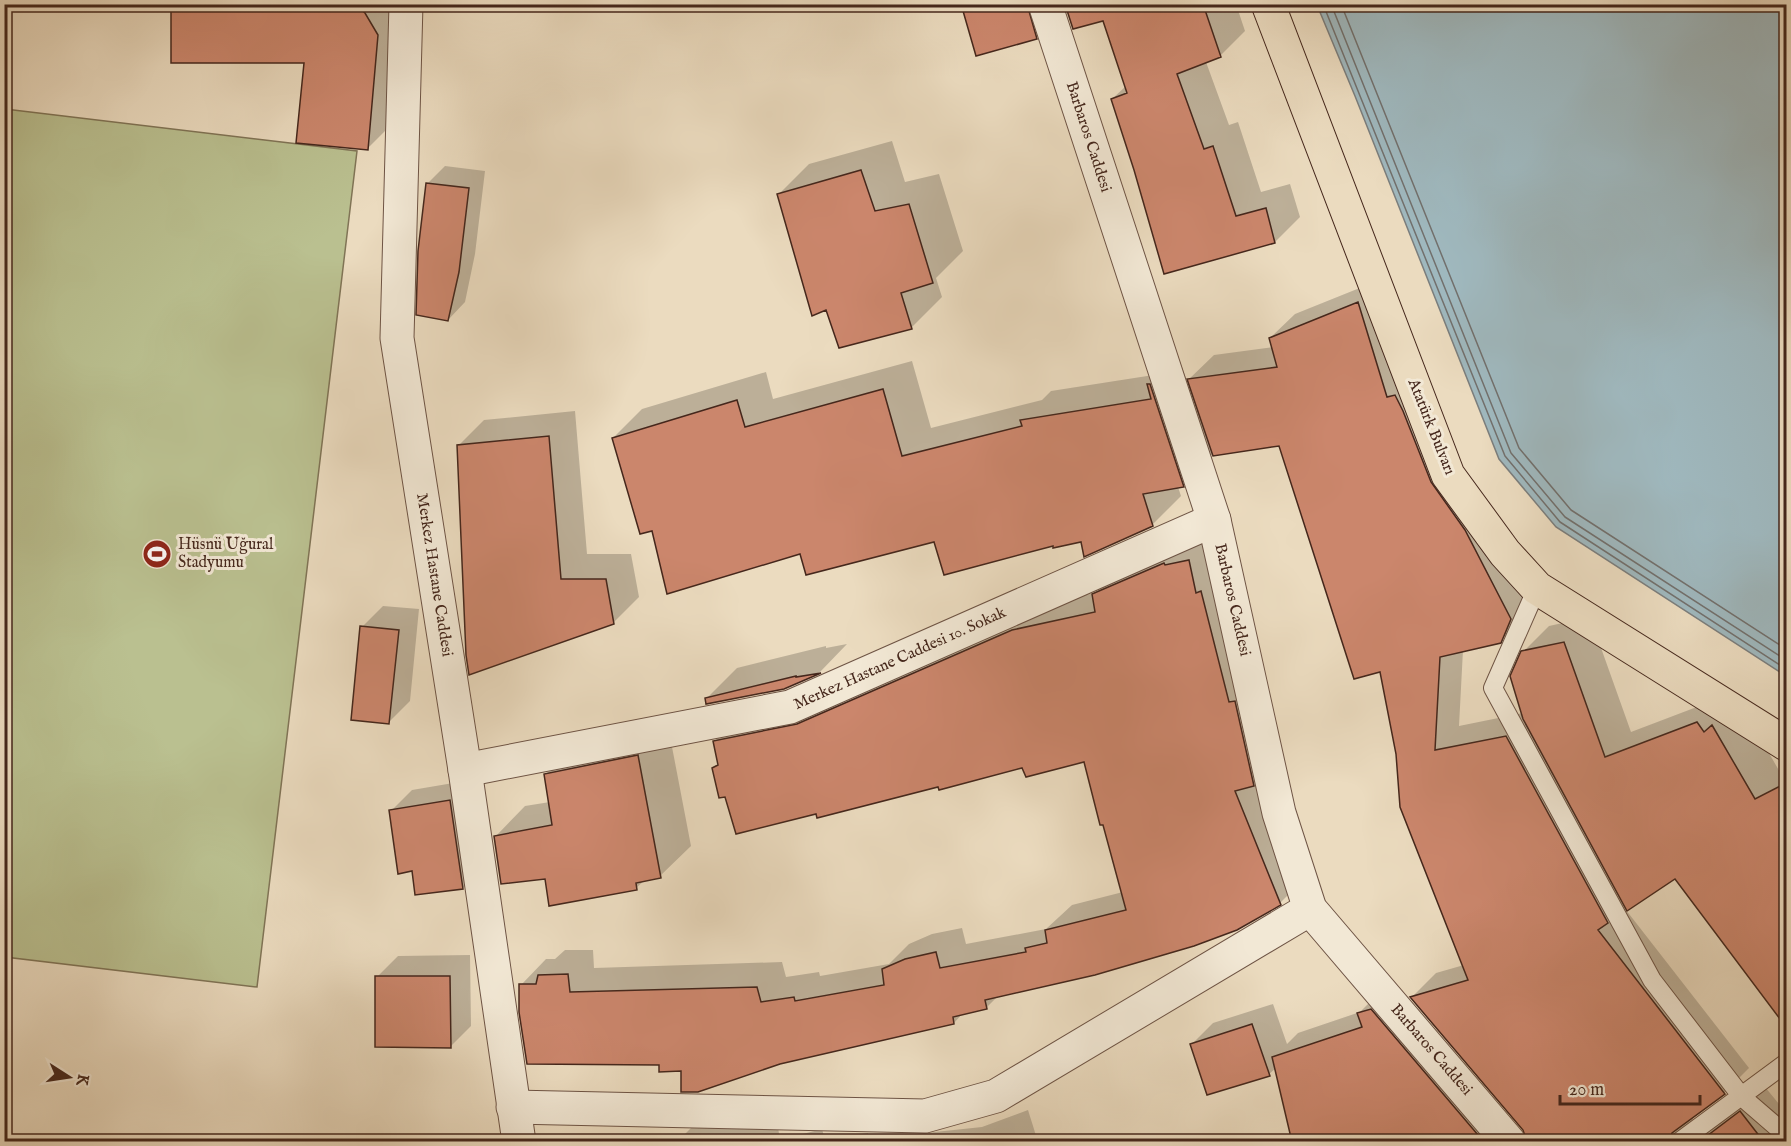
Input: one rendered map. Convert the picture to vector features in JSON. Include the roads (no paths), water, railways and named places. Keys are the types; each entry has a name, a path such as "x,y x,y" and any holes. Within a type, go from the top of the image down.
{"main road":[{"name":"Atatürk Bulvarı","path":"1268,4 1448,476 1506,553 1537,588 1786,744"}],"street":[{"name":"Merkez Hastane Caddesi","path":"406,4 397,338 465,770 519,1142"},
{"name":"Barbaros Caddesi","path":"1045,4 1214,520 1279,813 1310,909 1509,1142"},
{"name":"Merkez Hastane Caddesi 10. Sokak","path":"465,770 790,707 1214,520"},
{"path":"513,1107 925,1116 996,1096 1310,909"}],"lane":[{"path":"1537,588 1492,688 1652,980 1742,1096 1786,1135"},
{"path":"1679,1142 1786,1063"}],"water":[{"path":"1317,5 1786,5 1786,676 1556,527 1499,459"}],"place":[{"name":"Hüsnü Uğural Stadyumu","path":"157,554"}]}
